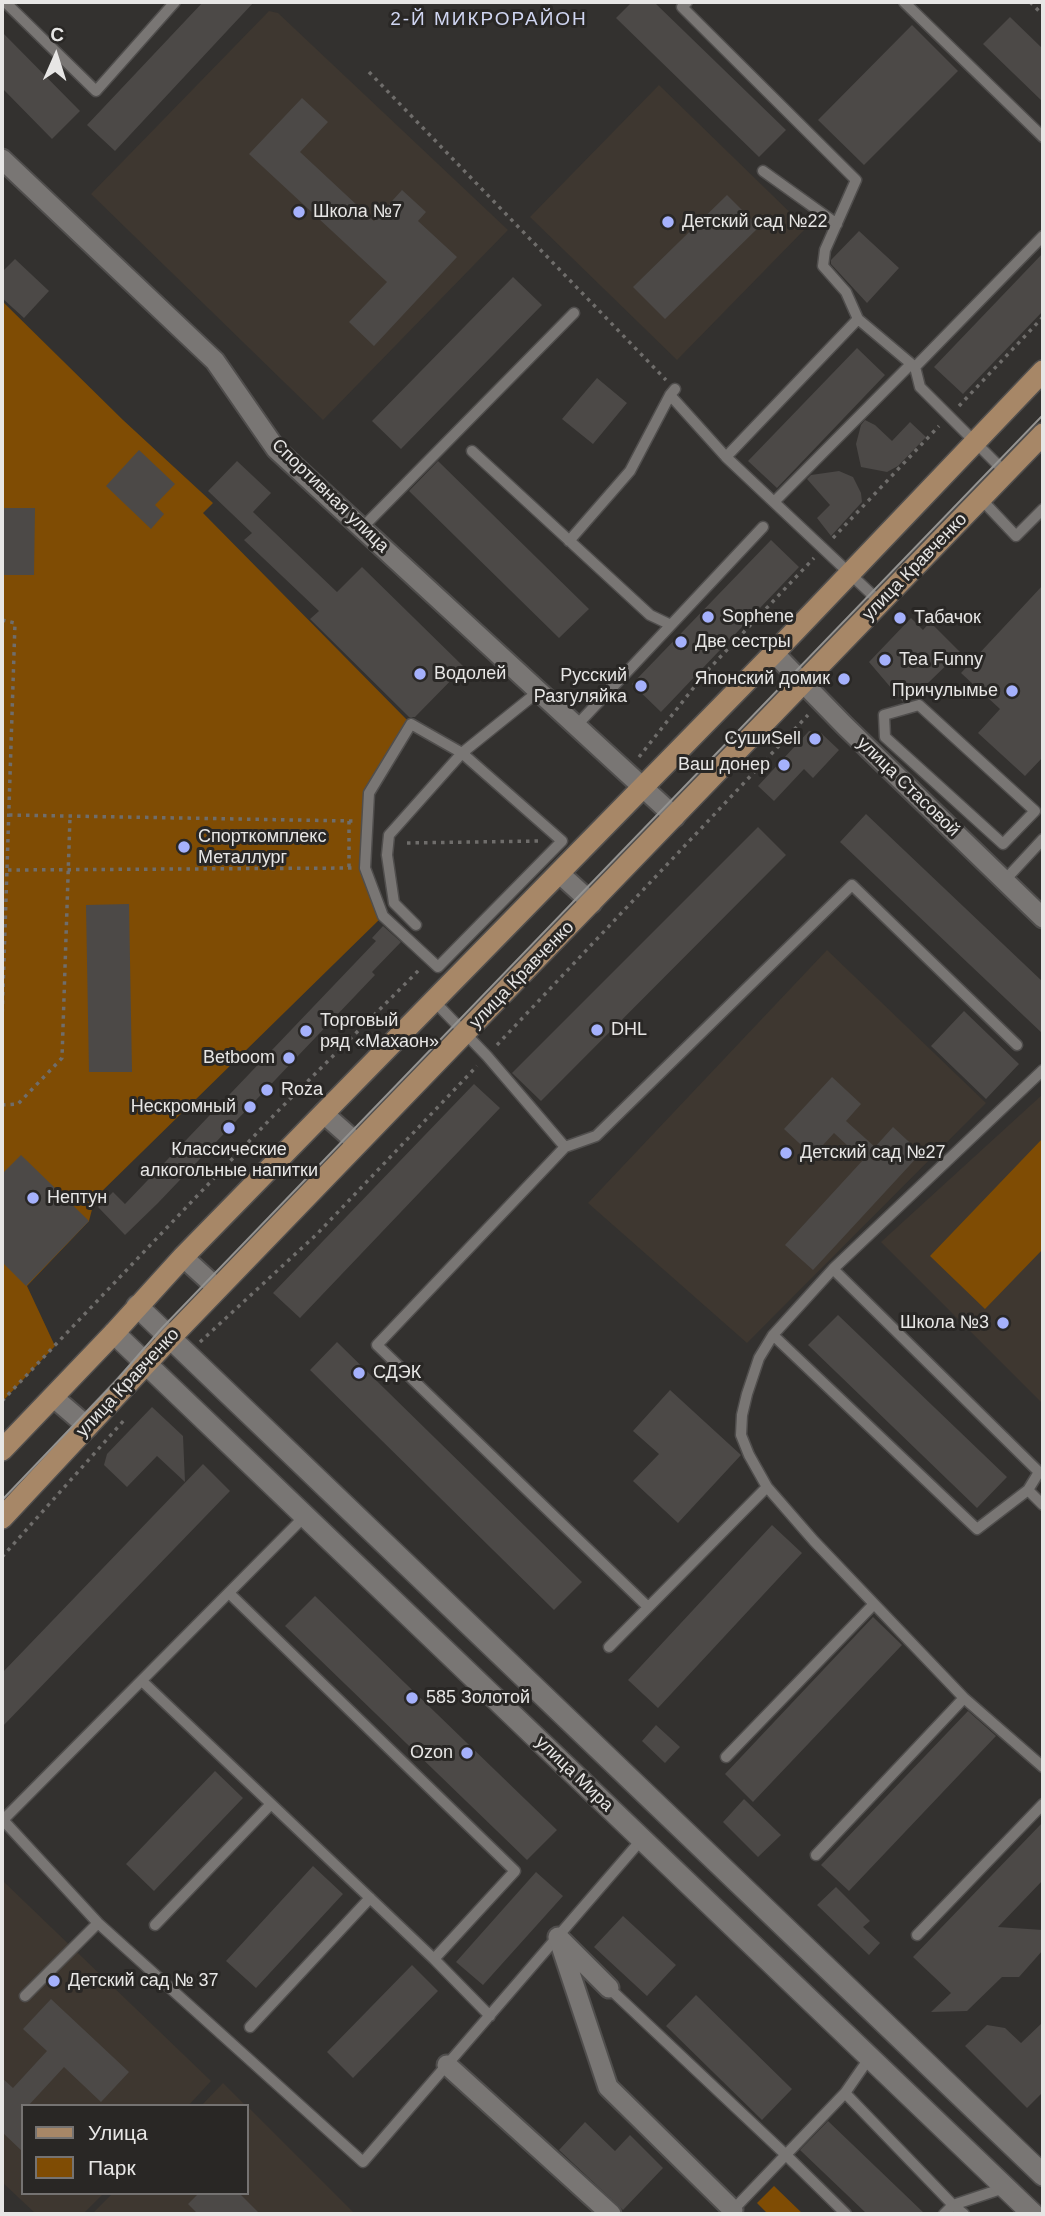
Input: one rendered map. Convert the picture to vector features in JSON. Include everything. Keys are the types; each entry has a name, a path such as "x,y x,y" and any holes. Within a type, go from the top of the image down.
{"main road":[{"path":"2,1450 183,1257 644,787 1043,371"},
{"name":"улица Кравченко","path":"2,1518 171,1337 1043,434"}],"street":[{"name":"Спортивная улица","path":"2,159 215,361 276,449 675,817"},
{"name":"улица Стасовой","path":"774,653 1043,918"},
{"path":"559,873 592,903"},
{"path":"323,1113 358,1144"},
{"path":"183,1257 218,1289"},
{"name":"улица Мира","path":"137,1306 1043,2175"},
{"name":"улица Мира","path":"114,1333 1032,2214"},
{"path":"53,1396 88,1427"},
{"path":"558,1937 609,1988"},
{"path":"558,1937 608,2087 733,2213"},
{"path":"871,2057 891,2029"},
{"path":"447,2065 611,2214"}],"lane":[{"path":"5,2 96,91 176,2"},
{"path":"687,2 682,7 856,180 825,250 823,266 846,292 858,319 913,366 919,387 1006,473"},
{"path":"904,2 1043,137"},
{"path":"763,172 836,224"},
{"path":"774,502 1043,236"},
{"path":"362,528 574,313"},
{"path":"726,457 858,319"},
{"path":"569,541 630,471 673,392 726,457 881,603"},
{"path":"472,451 650,615 671,625"},
{"path":"981,499 1016,536 1043,509"},
{"path":"577,725 762,527"},
{"path":"416,925 394,902 387,855 389,835 462,753 539,691"},
{"path":"919,705 1035,811 1003,844 885,737 884,715 919,705"},
{"path":"411,724 462,753 562,841 438,967 383,916 365,868 368,826 369,793 411,724"},
{"path":"1005,880 1043,839"},
{"path":"648,1606 377,1345 565,1147 596,1136 852,885 1017,1045"},
{"path":"433,1000 565,1147"},
{"path":"1043,1070 833,1269 773,1335 760,1358 747,1394 741,1435 767,1488 814,1541 964,1698 1043,1767"},
{"path":"773,1335 977,1529 1028,1490 1039,1472 833,1269"},
{"path":"609,1647 767,1488"},
{"path":"1028,1490 1043,1505"},
{"path":"305,1516 2,1820 98,1923 363,2162 642,1839"},
{"path":"229,1593 515,1871 434,1959"},
{"path":"726,1757 874,1604"},
{"path":"142,1681 490,2015"},
{"path":"816,1855 964,1698"},
{"path":"155,1925 271,1804"},
{"path":"917,1935 1043,1804"},
{"path":"250,2027 370,1898"},
{"path":"25,1996 98,1923"},
{"path":"609,1988 846,2214"},
{"path":"733,2213 845,2092 871,2057"},
{"path":"845,2092 964,2214"},
{"path":"944,2214 953,2204 1005,2188"}],"path":[{"path":"1030,2 1043,15"},
{"path":"369,72 673,392"},
{"path":"627,772 706,672 1043,317"},
{"path":"2,620 15,623 2,1022"},
{"path":"187,1353 317,1234 821,702"},
{"path":"9,815 349,820 368,826"},
{"path":"2,1105 18,1104 62,1058 70,817"},
{"path":"349,820 349,868"},
{"path":"389,835 407,843 562,841"},
{"path":"387,855 407,843"},
{"path":"9,870 365,868"},
{"path":"2,1401 276,1113 429,960"},
{"path":"2,1557 126,1417"}],"shaded area":[{"name":"Школа №7","path":"269,11 278,13 508,230 323,420 91,194"},
{"name":"Детский сад №22","path":"659,85 806,228 677,360 530,217"},
{"name":"Детский сад №27","path":"827,950 986,1103 747,1343 588,1203"},
{"name":"Школа №3","path":"1043,1094 1043,1404 881,1242"},
{"name":"Детский сад № 37","path":"2,1880 211,2081 190,2104 21,2104 21,2195 102,2195 83,2214 36,2214 2,2182"},
{"path":"223,2083 244,2104 203,2104"},
{"path":"248,2107 355,2214 92,2214 111,2195 248,2195"}],"green space":[{"name":"Спорткомплекс Металлург","path":"2,301 123,420 213,503 203,513 411,724 369,793 365,868 383,916 95,1198 89,1221 27,1286 55,1346 2,1402"},
{"path":"1043,1138 1043,1249 985,1309 930,1256"},
{"path":"774,2186 803,2214 768,2214 757,2203"}],"building":[{"path":"203,2 254,2 115,151 87,125"},
{"path":"632,2 654,2 786,130 759,157 616,18"},
{"path":"1010,17 1043,49 1043,102 983,44"},
{"path":"912,25 958,71 864,165 818,120"},
{"path":"2,32 80,111 52,139 2,88"},
{"path":"302,98 328,122 300,152 374,221 402,190 426,212 418,221 457,257 374,346 349,322 387,282 249,154"},
{"path":"727,195 759,227 665,319 633,287"},
{"path":"859,231 899,268 867,303 831,264 831,260"},
{"path":"1043,253 1043,311 963,394 934,367"},
{"path":"15,259 49,291 24,318 2,298 2,272"},
{"path":"513,277 542,305 401,449 372,421"},
{"path":"857,348 885,375 777,488 748,461"},
{"path":"597,378 627,403 593,444 562,419"},
{"path":"865,420 875,425 892,441 910,422 926,437 898,466 887,472 861,467 856,444"},
{"path":"139,450 175,484 155,505 164,514 151,529 106,486"},
{"path":"237,461 271,493 253,512 337,592 362,567 464,667 415,717 409,717 310,619 319,611 244,540 252,533 208,491"},
{"path":"438,461 589,609 559,638 409,491"},
{"path":"839,471 853,477 861,493 862,502 831,536 817,518 830,505 807,479 811,475"},
{"path":"2,508 35,508 34,575 2,575"},
{"path":"771,540 799,567 661,712 632,684"},
{"name":"Причулымье","path":"1043,585 1043,757 1025,776 978,733 1000,709 961,673"},
{"path":"911,618 923,630 930,622 960,652 927,684 903,702 869,662"},
{"path":"809,731 821,733 839,750 813,778 804,769 774,801 758,786"},
{"path":"866,814 1043,982 1043,1034 840,842"},
{"path":"758,827 786,855 541,1101 512,1073"},
{"path":"129,904 132,1072 89,1072 86,905"},
{"name":"Торговый ряд «Махаон»","path":"383,926 401,942 372,972 375,975 125,1235 98,1207 113,1192 125,1204 376,941 372,938"},
{"path":"964,1011 1019,1064 986,1099 931,1046"},
{"path":"832,1077 861,1104 846,1121 875,1147 893,1127 921,1153 813,1270 785,1245 863,1160 834,1133 813,1156 784,1129"},
{"path":"474,1084 500,1108 300,1318 273,1293"},
{"name":"Нептун","path":"21,1155 89,1221 26,1286 2,1262 2,1174"},
{"path":"838,1315 1007,1477 977,1508 808,1345"},
{"path":"337,1342 582,1582 554,1610 310,1370"},
{"path":"670,1390 741,1455 678,1523 633,1481 659,1454 633,1431"},
{"path":"152,1407 183,1436 185,1482 157,1456 127,1487 104,1465 107,1454"},
{"path":"203,1464 230,1491 2,1727 2,1673"},
{"path":"772,1525 802,1553 658,1708 628,1680"},
{"path":"315,1596 557,1830 527,1860 285,1626"},
{"path":"873,1617 902,1645 753,1802 725,1774"},
{"path":"968,1711 996,1736 849,1891 821,1865"},
{"path":"656,1725 680,1747 665,1763 642,1741"},
{"path":"215,1771 243,1798 154,1891 126,1864"},
{"path":"744,1799 781,1835 758,1857 723,1822"},
{"path":"1043,1822 1043,1880 998,1927 1043,1930 1043,1950 1019,1977 1002,1977 967,2011 931,2012 951,1993 913,1957"},
{"path":"313,1866 343,1894 256,1988 226,1961"},
{"path":"536,1872 563,1896 483,1985 456,1962"},
{"path":"836,1887 870,1921 863,1927 880,1943 869,1955 817,1905"},
{"path":"623,1916 676,1965 647,1996 594,1947"},
{"path":"412,1965 438,1991 353,2078 327,2052"},
{"path":"696,1995 792,2089 762,2120 666,2026"},
{"path":"51,1999 129,2072 101,2102 64,2067 30,2104 21,2104 21,2150 2,2132 2,2078 13,2088 47,2051 23,2029"},
{"path":"1043,2022 1043,2092 1027,2108 965,2046 987,2025 1005,2028 1021,2043"},
{"path":"828,2121 925,2214 867,2214 800,2150"},
{"path":"585,2122 615,2151 630,2135 663,2168 623,2210 559,2150"},
{"path":"197,2195 241,2195 260,2214 198,2214 188,2204"}],"tram line":[{"path":"2,1500 115,1382 162,1328 1043,415"}],"place":[{"name":"Школа №7","path":"299,212"},
{"name":"Детский сад №22","path":"668,222"},
{"name":"Sophene","path":"708,617"},
{"name":"Табачок","path":"900,618"},
{"name":"Две сестры","path":"681,642"},
{"name":"Tea Funny","path":"885,660"},
{"name":"Водолей","path":"420,674"},
{"name":"Японский домик","path":"844,679"},
{"name":"Русский Разгуляйка","path":"641,686"},
{"name":"Причулымье","path":"1012,691"},
{"name":"СушиSell","path":"815,739"},
{"name":"Ваш донер","path":"784,765"},
{"name":"Спорткомплекс Металлург","path":"184,847"},
{"name":"DHL","path":"597,1030"},
{"name":"Торговый ряд «Махаон»","path":"306,1031"},
{"name":"Betboom","path":"289,1058"},
{"name":"Roza","path":"267,1090"},
{"name":"Нескромный","path":"250,1107"},
{"name":"Классические алкогольные напитки","path":"229,1128"},
{"name":"Детский сад №27","path":"786,1153"},
{"name":"Нептун","path":"33,1198"},
{"name":"Школа №3","path":"1003,1323"},
{"name":"СДЭК","path":"359,1373"},
{"name":"585 Золотой","path":"412,1698"},
{"name":"Ozon","path":"467,1753"},
{"name":"Детский сад № 37","path":"54,1981"}],"district":[{"name":"2-Й МИКРОРАЙОН","path":"489,20"}]}
